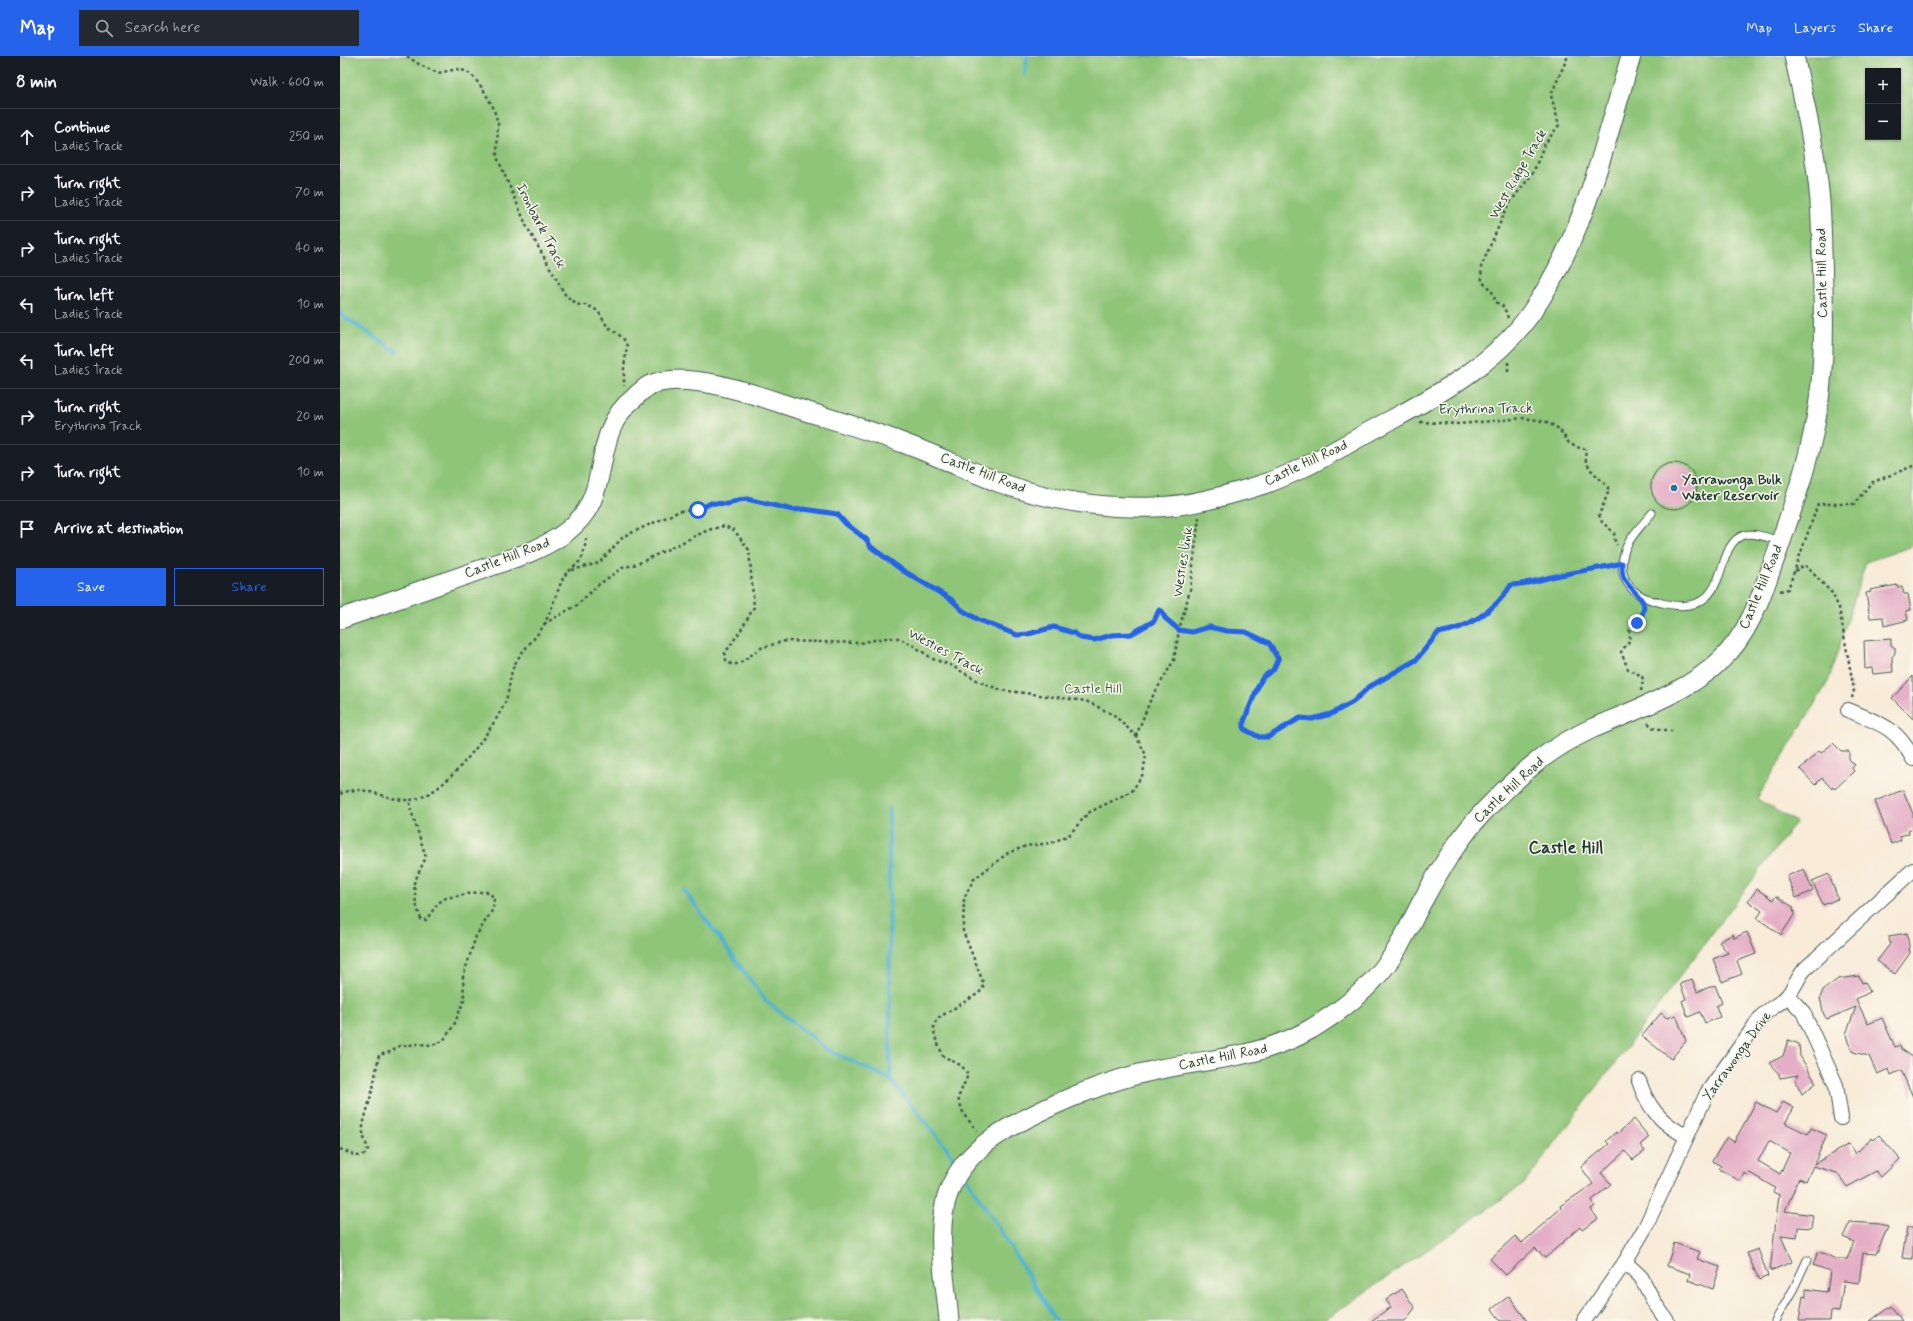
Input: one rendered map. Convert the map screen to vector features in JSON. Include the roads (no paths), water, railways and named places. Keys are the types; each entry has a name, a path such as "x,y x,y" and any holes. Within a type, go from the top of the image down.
{"main road":[{"name":"Castle Hill Road","path":"340,619 528,553 552,543 572,528 586,510 596,488 607,438 623,406 649,386 680,380 702,382 752,394 880,435 942,458 998,482 1051,497 1111,506 1159,507 1232,494 1272,481 1324,458 1450,388 1506,342 1528,318 1549,287 1568,249 1599,163 1631,56"},
{"name":"Castle Hill Road","path":"949,1321 942,1235 948,1193 965,1164 987,1142 1012,1124 1109,1083 1151,1071 1237,1057 1274,1047 1299,1035 1335,1013 1367,987 1387,965 1400,945 1453,849 1473,823 1541,757 1588,730 1637,710 1702,676 1721,661 1739,640 1764,586 1811,446 1821,384 1823,351 1820,202 1814,148 1794,56"}],"street":[{"path":"1848,710 1878,722 1895,732 1913,759"},
{"name":"Yarrawonga Drive","path":"1584,1321 1625,1262 1645,1228 1686,1136 1708,1093 1761,1017 1768,1010 1788,996 1797,978 1805,969 1913,870"},
{"path":"1788,996 1803,1012 1836,1085 1841,1118"},
{"path":"1639,1081 1644,1098 1655,1113 1674,1129 1686,1136"},
{"path":"1625,1262 1641,1277 1667,1321"}],"lane":[{"path":"1652,514 1637,530 1626,549 1622,563 1623,577 1630,587 1640,595 1673,606 1687,606 1704,599 1712,591 1721,574 1729,550 1735,540 1744,535 1752,534 1780,541"},
{"path":"1775,1321 1794,1288 1807,1260"}],"waterway":[{"path":"1025,74 1027,56"},
{"path":"340,314 397,352"},
{"path":"889,809 890,1079"},
{"path":"684,890 765,1000 828,1050 890,1079 946,1147 958,1166"},
{"path":"964,1175 999,1228 1056,1321"}],"place":[{"name":"Yarrawonga Bulk Water Reservoir","path":"1674,488"}],"district":[{"name":"Castle Hill","path":"1566,848"}]}
